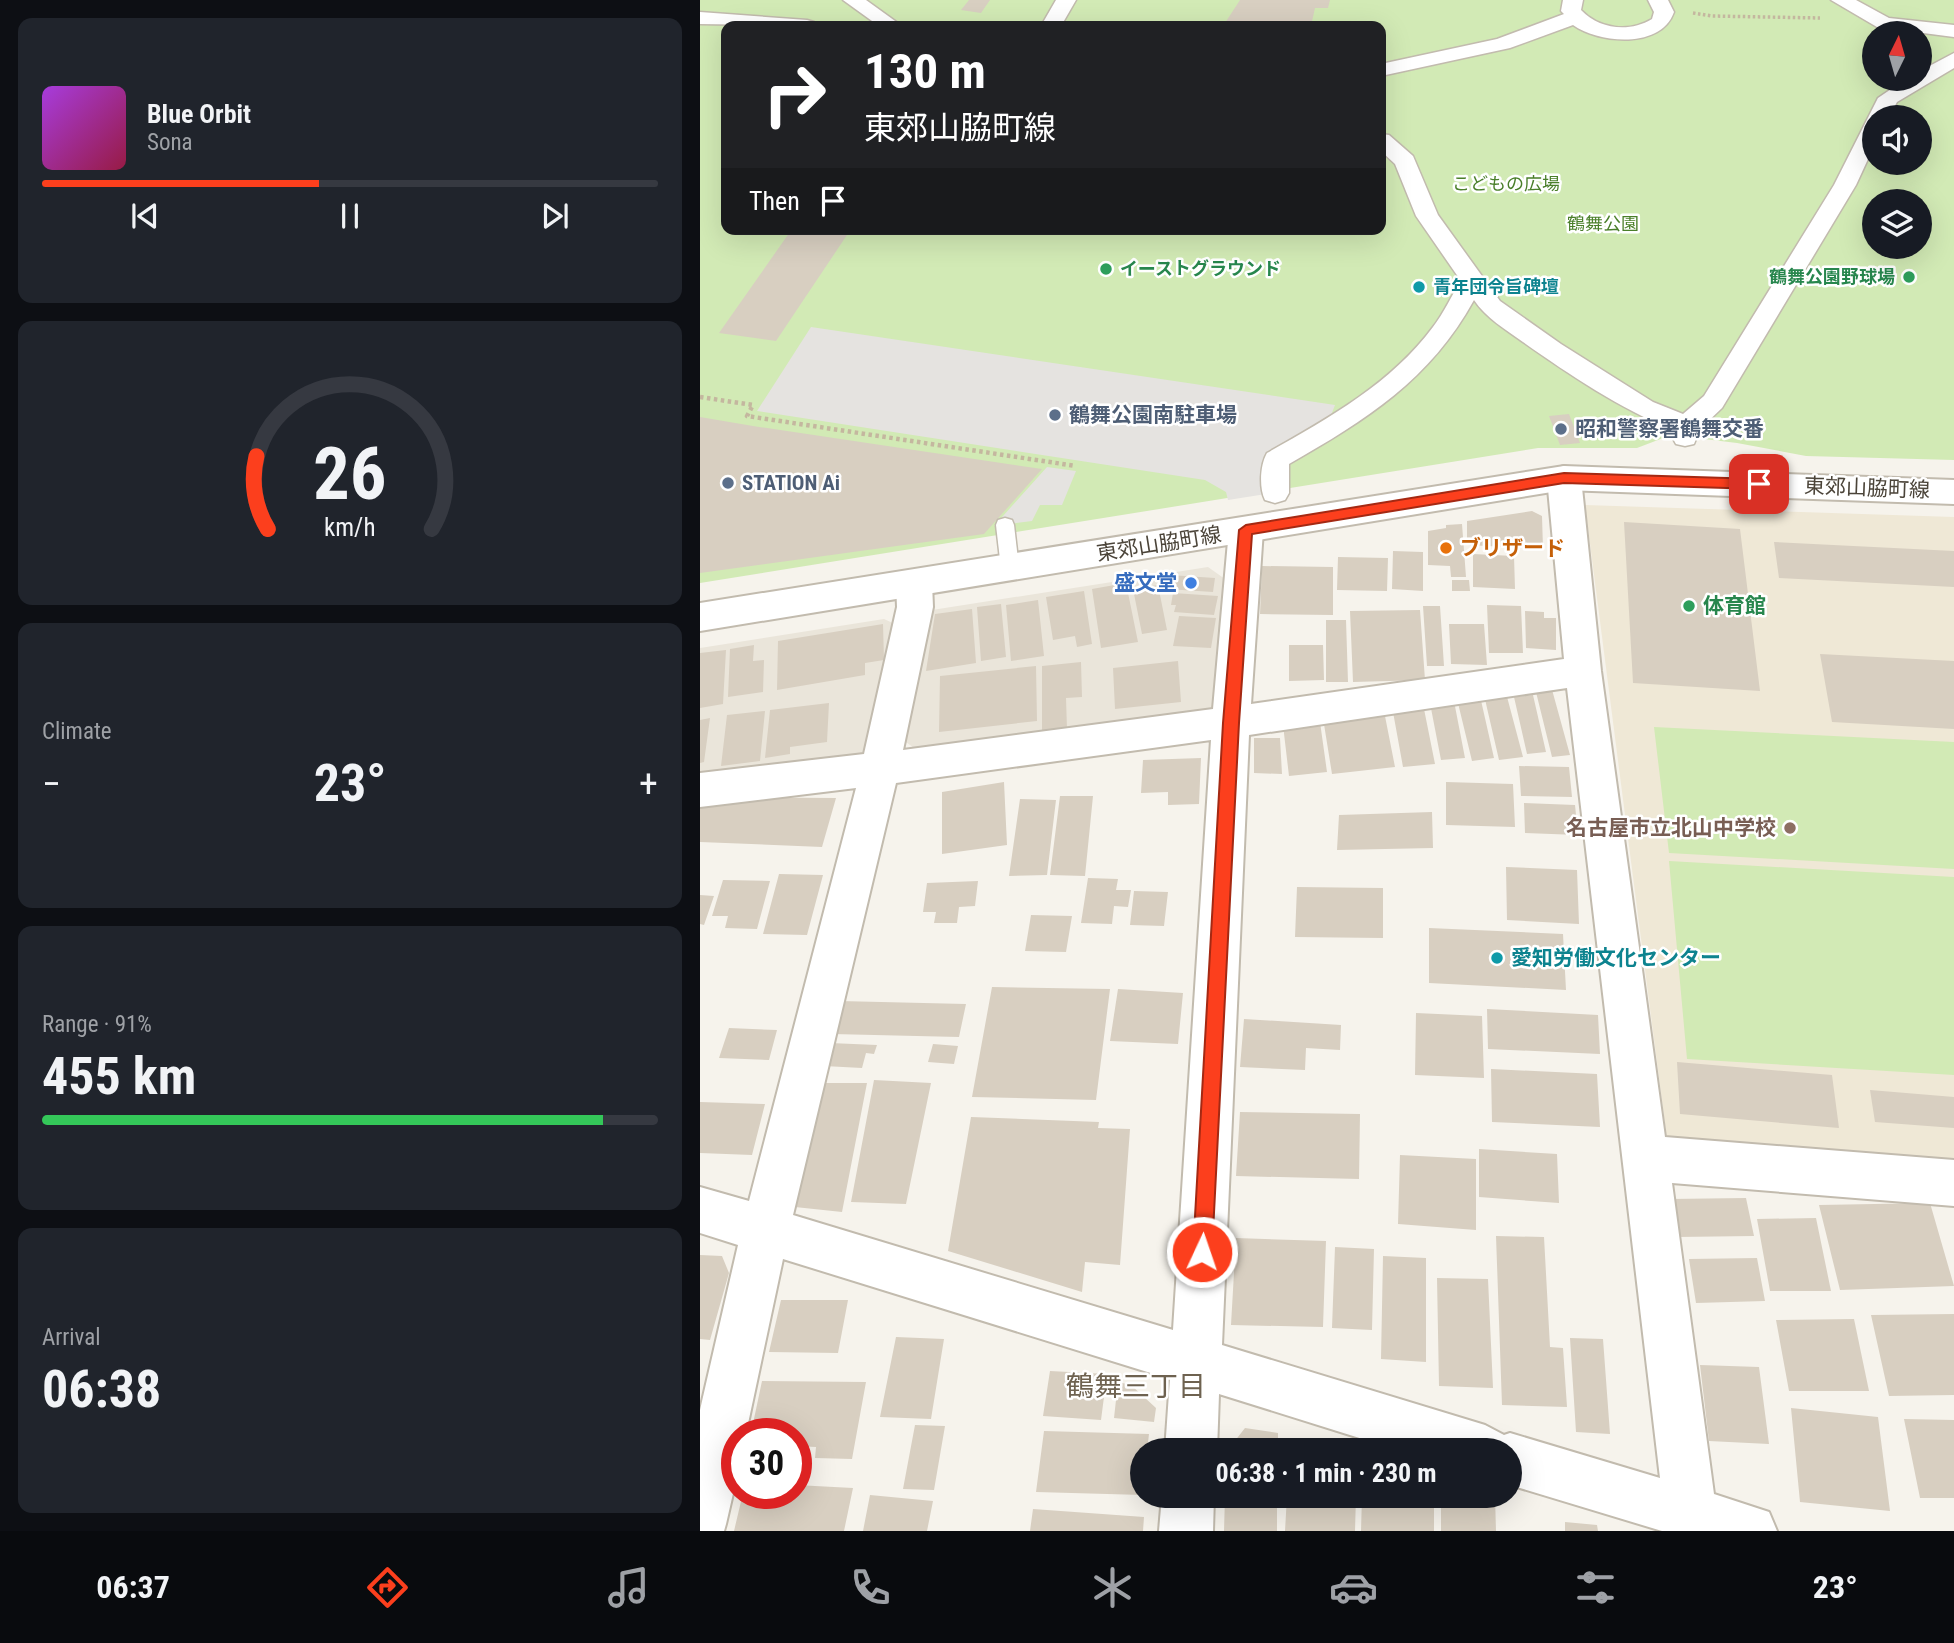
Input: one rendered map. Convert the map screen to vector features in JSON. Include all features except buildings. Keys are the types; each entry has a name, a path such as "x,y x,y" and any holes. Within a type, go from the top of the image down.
{"street":[{"path":"853,0 884,21"},
{"path":"1054,21 1066,0"},
{"path":"1841,0 1880,21"},
{"path":"1386,69 1503,44 1574,9 1595,30 1639,33 1660,23 1664,16 1661,4"},
{"path":"738,20 761,16 786,6"},
{"path":"700,18 750,21"},
{"path":"1932,28 1954,31"},
{"path":"1885,105 1889,98 1954,59"},
{"path":"1386,144 1405,161 1427,216 1491,307 1552,351 1686,431 1713,401 1845,185 1862,149"},
{"path":"1275,493 1276,460 1318,436 1406,373 1441,334 1472,282"},
{"path":"1564,478 1583,671 1692,1522"},
{"name":"東郊山脇町線","path":"700,617 1564,478 1954,492"},
{"path":"1192,1438 1231,723 1246,530"},
{"path":"700,1524 766,1228 880,770 915,607 914,583"},
{"path":"700,790 880,770 1231,723 1583,671"},
{"path":"1646,1158 1954,1183"},
{"path":"700,1210 766,1228 1442,1438"},
{"path":"1522,1463 1692,1522 1750,1531"},
{"path":"1186,1531 1187,1508"}],"lane":[{"path":"1005,525 1010,568"}],"path":[{"path":"1661,4 1712,16 1864,21"},
{"path":"700,397 753,405 747,416 1076,466"}],"shaded area":[{"name":"鶴舞公園南駐車場","path":"811,327 1335,405 1330,418 1280,451 1265,454 1266,494 1228,500 1226,492 1205,480 757,411"},
{"path":"1047,467 1076,471 1062,505 1040,505 1032,521 994,526"},
{"name":"名古屋市立北山中学校","path":"1585,505 1954,517 1954,1159 1667,1140"},
{"path":"1208,567 1225,579 1214,708 1204,719 917,750 903,740 932,610"},
{"path":"884,619 897,625 868,749 853,758 700,776 700,648"}],"green space":[{"name":"鶴舞公園","path":"700,0 1954,0 1954,460 1806,456 1737,443 1671,435 1637,448 1538,448 700,583"},
{"path":"1654,727 1954,742 1954,869 1669,853"},
{"path":"1669,861 1954,877 1954,1075 1687,1059"}],"place":[{"name":"イーストグラウンド","path":"1106,269"},
{"name":"鶴舞公園野球場","path":"1909,277"},
{"name":"青年団令旨碑壇","path":"1419,287"},
{"name":"鶴舞公園南駐車場","path":"1055,415"},
{"name":"昭和警察署鶴舞交番","path":"1561,429"},
{"name":"STATION Ai","path":"728,483"},
{"name":"ブリザード","path":"1446,548"},
{"name":"盛文堂","path":"1191,583"},
{"name":"体育館","path":"1689,606"},
{"name":"名古屋市立北山中学校","path":"1790,828"},
{"name":"愛知労働文化センター","path":"1497,958"}],"district":[{"name":"鶴舞三丁目","path":"1136,1386"}],"route":[{"path":"1202,1252 1231,723 1246,530 1564,478 1759,484"}],"park label":[{"name":"こどもの広場","path":"1506,184"}]}
